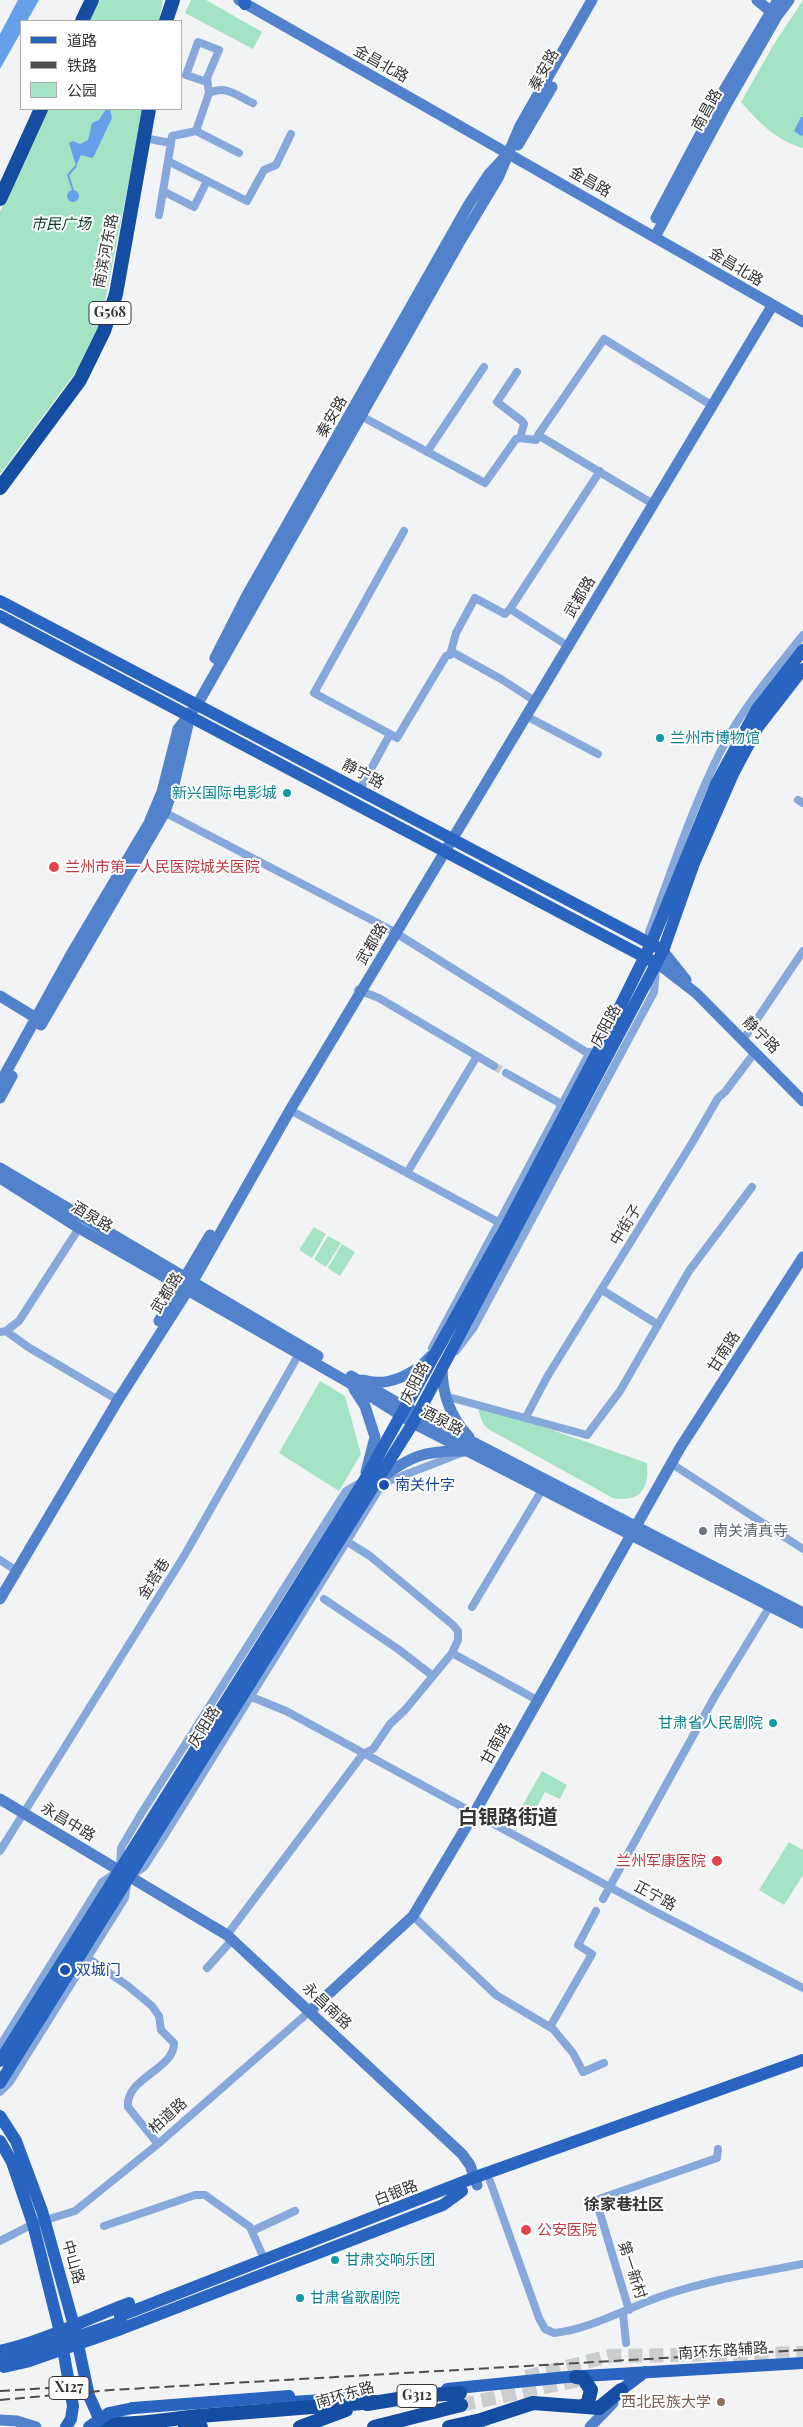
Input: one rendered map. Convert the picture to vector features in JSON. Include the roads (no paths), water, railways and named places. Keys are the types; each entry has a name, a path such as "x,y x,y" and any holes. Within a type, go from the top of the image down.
{"highway":[{"path":"82,20 92,0"},
{"path":"166,20 173,0"},
{"name":"南滨河东路","path":"0,488 80,380 104,331 116,294 149,110"},
{"path":"0,199 40,111"},
{"path":"576,2377 583,2378 591,2390 587,2406 581,2406"},
{"path":"449,2427 481,2420 533,2403 598,2408 621,2390"},
{"name":"南环东路","path":"300,2427 343,2411 375,2402 416,2396 461,2399 374,2427"},
{"path":"97,2425 125,2426 192,2417 375,2402"},
{"path":"185,2427 201,2427"}],"main road":[{"name":"秦安路","path":"40,1020 73,951 149,823 160,810 162,792 178,729 197,705 498,178 520,126 592,0"},
{"name":"秦安路","path":"197,705 196,695 251,588 469,204 489,174 521,142 600,0"},
{"path":"752,0 773,13"},
{"path":"757,0 773,13"},
{"name":"南昌路","path":"652,235 726,105 778,0"},
{"name":"南昌路","path":"773,13 788,0"},
{"name":"金昌北路","path":"243,1 510,153"},
{"path":"0,186 18,148 40,111"},
{"name":"金昌路","path":"510,153 652,235"},
{"name":"金昌北路","path":"652,235 803,322"},
{"name":"武都路","path":"651,503 708,403 770,304"},
{"name":"武都路","path":"449,838 770,304"},
{"name":"静宁路","path":"0,601 663,951 696,993 803,1101"},
{"name":"静宁路","path":"0,616 657,963 696,993"},
{"name":"庆阳路","path":"0,2083 124,1874 364,1481 442,1343 502,1224 645,958 716,784 757,709 803,650"},
{"name":"庆阳路","path":"0,2061 124,1874 248,1696 380,1482 657,963 694,863 725,791 758,727 803,669"},
{"name":"武都路","path":"186,1284 442,849 526,716 532,700"},
{"name":"武都路","path":"0,1599 14,1570 290,1110 359,990"},
{"path":"0,996 40,1020"},
{"path":"0,1083 40,1020"},
{"path":"0,1098 40,1020"},
{"name":"酒泉路","path":"0,1168 300,1354 349,1379"},
{"name":"酒泉路","path":"0,1178 80,1228 186,1284 403,1411 634,1530 803,1613"},
{"name":"甘南路","path":"310,2011 413,1916 475,1812 680,1448 803,1257"},
{"name":"甘南路","path":"672,1464 682,1458 803,1268"},
{"path":"349,1379 385,1381 408,1374 425,1363 442,1343"},
{"path":"380,1482 390,1471 420,1454 470,1446 445,1396 442,1365"},
{"path":"349,1379 365,1406 375,1437 364,1481"},
{"name":"酒泉路","path":"470,1446 542,1490 634,1530 803,1623"},
{"name":"武都路","path":"0,1588 14,1570"},
{"name":"永昌中路","path":"0,1799 124,1874"},
{"name":"永昌南路","path":"124,1874 230,1937 462,2154 470,2166 475,2182"},
{"name":"白银路","path":"0,2357 120,2316 803,2060"},
{"name":"白银路","path":"475,2182 490,2180 803,2068"},
{"name":"中山路","path":"0,2116 20,2149 38,2222 60,2332 73,2413 66,2427"},
{"name":"中山路","path":"0,2141 12,2162 38,2222 74,2326 76,2343 97,2425"},
{"path":"0,2351 60,2332 262,2254 461,2187"},
{"path":"0,2368 26,2362 76,2343 121,2330 443,2205 461,2187"},
{"name":"白银路","path":"0,2362 130,2319 434,2197"},
{"name":"南环东路辅路","path":"339,2397 381,2397 488,2384 645,2372 803,2363"},
{"path":"590,2427 621,2390 645,2372"},
{"path":"97,2425 109,2412 133,2408 254,2397 332,2395 339,2397"},
{"path":"97,2425 109,2419 339,2397"},
{"path":"0,2420 17,2421 36,2427"}],"street":[{"path":"196,131 209,93 207,82 219,50 198,42 186,75 207,82"},
{"path":"209,93 219,88 226,89 253,103"},
{"path":"159,215 172,136 196,131 239,153"},
{"path":"168,161 247,201 264,170 276,165 291,134"},
{"path":"144,138 171,143"},
{"path":"163,191 194,207 207,181"},
{"path":"361,416 485,483 516,439 536,440 604,339 708,403"},
{"path":"427,452 484,367"},
{"path":"516,372 497,402 524,424 520,438"},
{"path":"538,435 651,503"},
{"path":"404,531 314,693 397,738 440,666 450,655 456,633 475,598 505,614 510,609 600,471"},
{"path":"510,609 565,645"},
{"path":"651,944 649,932 699,801 728,737 756,694 803,635"},
{"path":"450,655 454,653 501,679 532,700"},
{"path":"526,716 598,754"},
{"path":"360,791 390,734"},
{"path":"160,810 393,932 592,1056"},
{"path":"743,1040 803,951"},
{"path":"359,990 379,998 494,1066"},
{"name":"中街子","path":"526,1417 547,1376 602,1290 718,1098 725,1092 755,1052"},
{"path":"407,1173 477,1056"},
{"path":"506,1073 565,1106"},
{"path":"290,1110 502,1224 445,1321 425,1363"},
{"path":"602,1290 658,1324 690,1271 752,1187"},
{"path":"80,1228 19,1321 3,1332 116,1399"},
{"name":"酒泉路","path":"445,1396 587,1435 620,1391 658,1324"},
{"name":"金塔巷","path":"0,1851 184,1556 300,1354"},
{"path":"380,1482 470,1446"},
{"path":"672,1464 803,1549"},
{"path":"472,1607 542,1490"},
{"path":"207,1968 364,1754 373,1748 390,1724 452,1653 458,1640 458,1631 453,1625 370,1556 344,1540"},
{"path":"0,1560 14,1570"},
{"path":"324,1599 398,1649 433,1676"},
{"path":"603,1900 715,1696 770,1606"},
{"path":"452,1653 538,1700"},
{"name":"正宁路","path":"248,1696 286,1711 610,1887 803,1988"},
{"path":"0,2046 102,1882 124,1874 125,1898 10,2082 0,2092"},
{"path":"550,2027 592,1954 578,1945 596,1911"},
{"path":"413,1916 496,1995 550,2027 573,2053 583,2072 604,2063"},
{"path":"88,1958 128,1986 152,2006 158,2016 161,2030 174,2044 170,2055 132,2090 127,2101 128,2107 158,2144"},
{"name":"柏道路","path":"0,2242 38,2222 75,2211 158,2144 310,2011"},
{"name":"第一新村","path":"718,2149 717,2158 596,2200 626,2311 660,2296 718,2279 803,2264"},
{"path":"490,2180 545,2329 554,2333 560,2333 626,2311 626,2344"},
{"path":"104,2226 194,2195 204,2195 234,2213 252,2231 262,2254"},
{"path":"252,2231 295,2211"}],"water":[{"path":"18,0 39,0 28,20 20,20 20,34 0,69 0,34"},
{"path":"105,110 110,110 112,118 94,156 92,158 81,155 76,166 69,143 73,141 80,144 88,140 92,123 99,120"},
{"path":"801,117 803,117 803,135 801,136 794,131"},
{"path":"71,190 75,190 79,196 75,202 71,202 67,198 67,194"}],"waterway":[{"path":"73,190 68,175 76,166"}],"tunnel":[{"path":"494,1066 506,1073"},
{"path":"526,2377 610,2356 803,2353"},
{"path":"461,2405 578,2380"}],"railway":[{"path":"0,2400 111,2390 803,2350"},
{"path":"0,2391 67,2387"}],"place":[{"name":"兰州市博物馆","path":"660,738"},
{"name":"新兴国际电影城","path":"287,793"},
{"name":"兰州市第一人民医院城关医院","path":"54,867"},
{"name":"南关什字","path":"384,1485"},
{"name":"南关清真寺","path":"703,1531"},
{"name":"甘肃省人民剧院","path":"773,1723"},
{"name":"兰州军康医院","path":"717,1861"},
{"name":"双城门","path":"65,1970"},
{"name":"公安医院","path":"526,2230"},
{"name":"甘肃交响乐团","path":"335,2260"},
{"name":"甘肃省歌剧院","path":"300,2298"},
{"name":"西北民族大学","path":"721,2402"}],"district":[{"name":"白银路街道","path":"508,1818"},
{"name":"徐家巷社区","path":"624,2205"}],"park label":[{"name":"市民广场","path":"61,224"}]}
